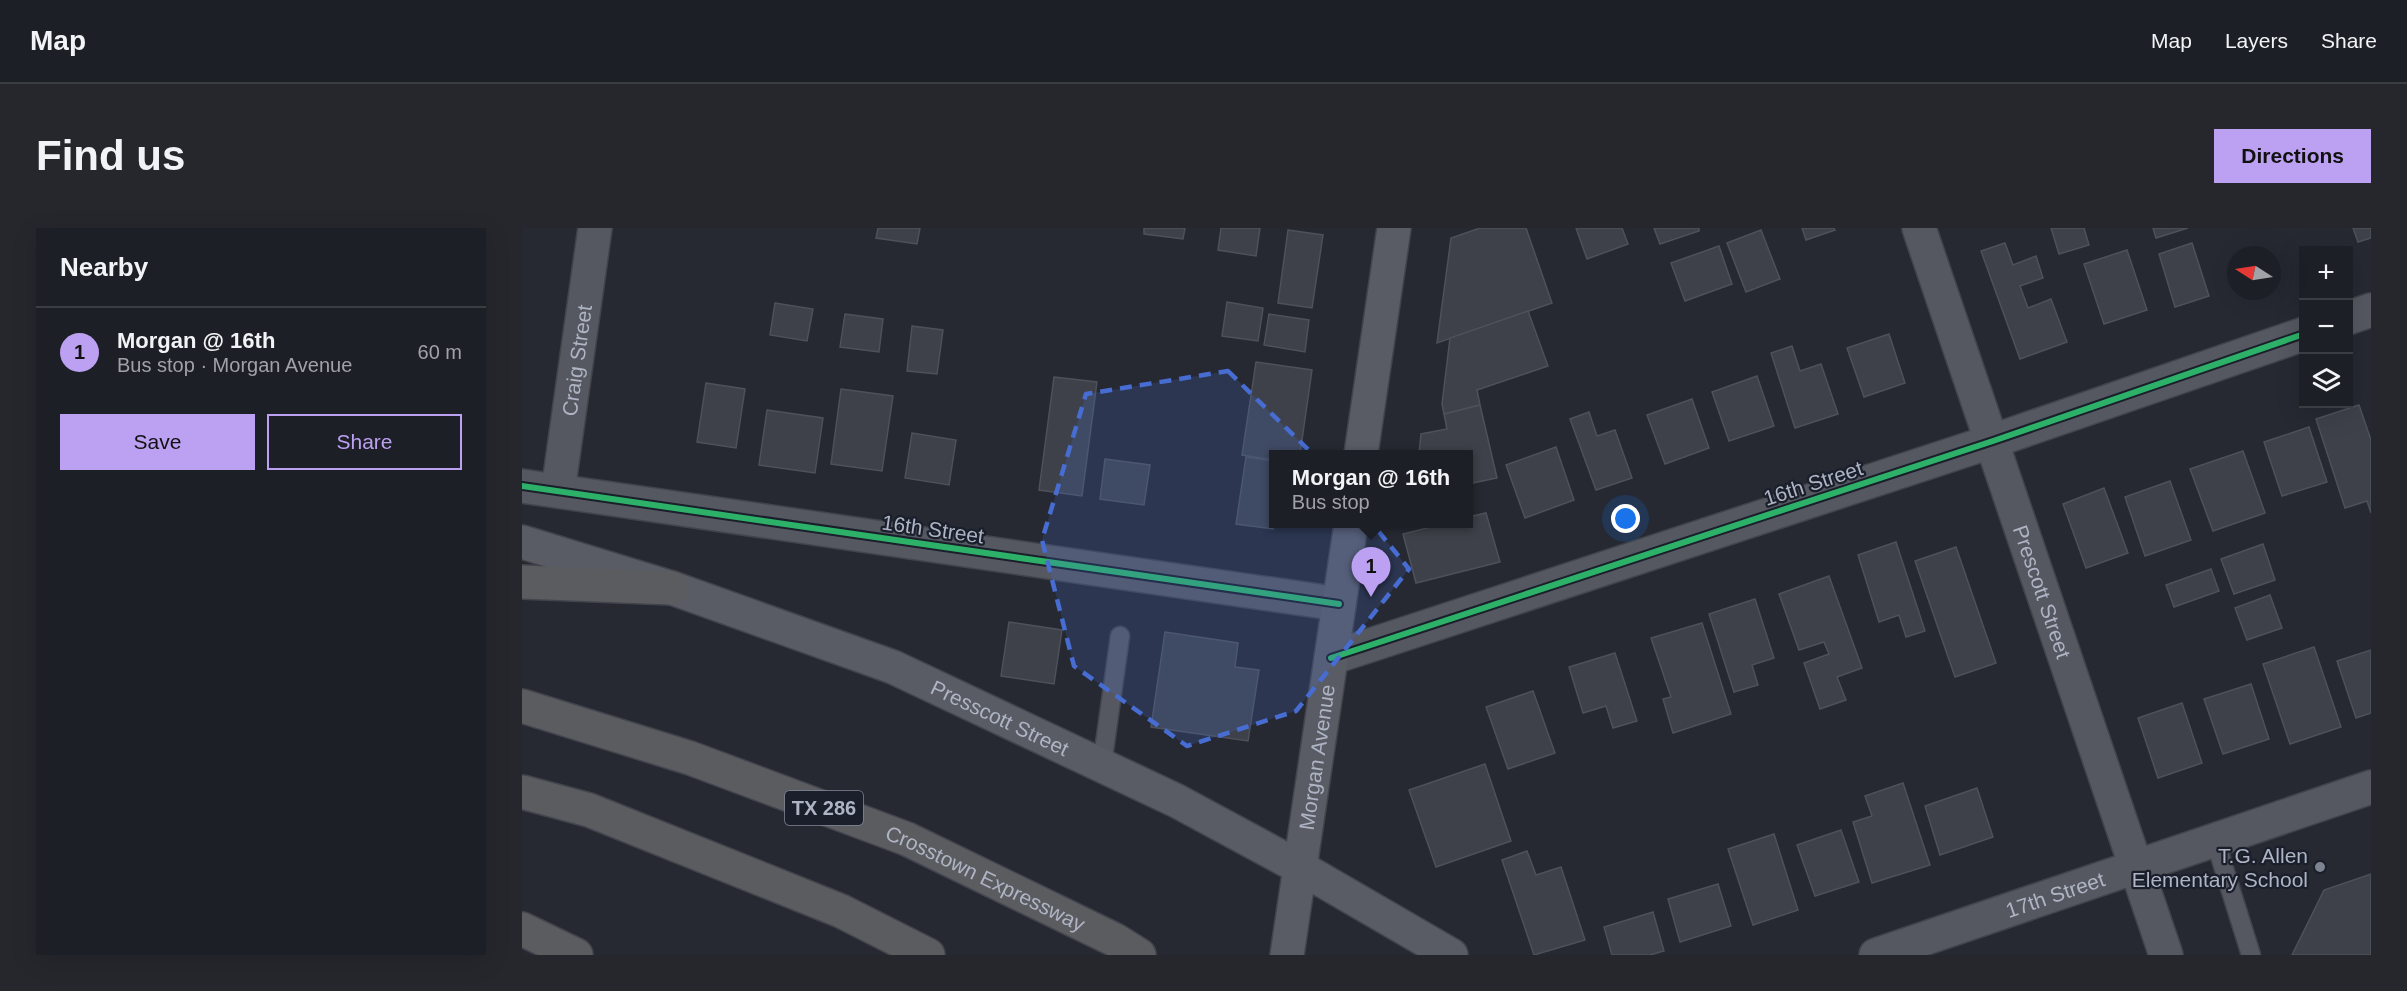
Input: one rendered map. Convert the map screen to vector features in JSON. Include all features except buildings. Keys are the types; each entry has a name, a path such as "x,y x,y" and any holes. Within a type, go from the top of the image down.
{"highway":[{"path":"522,582 672,588"},
{"name":"Crosstown Expressway","path":"522,706 690,758 907,839 1127,948"},
{"path":"522,792 589,810 841,911 928,955"},
{"path":"522,929 576,955"}],"main road":[{"path":"1362,450 1394,228"},
{"name":"Morgan Avenue","path":"1287,955 1350,528"},
{"name":"Presscott Street","path":"522,542 672,588 893,668 1177,801 1301,868 1451,955"}],"street":[{"name":"Craig Street","path":"558,491 595,228"},
{"name":"Prescott Street","path":"1919,228 2166,955"},
{"path":"2353,317 2371,310"},
{"name":"16th Street","path":"1331,657 1993,441 2299,336"},
{"name":"16th Street","path":"522,486 1339,604"},
{"name":"17th Street","path":"1876,955 2371,788"}],"lane":[{"path":"1101,765 1120,636"},
{"path":"2215,840 2251,955"}],"highlighted area":[{"path":"1228,371 1327,468 1409,569 1296,711 1187,746 1074,666 1042,540 1086,394"}],"cycle path":[{"path":"1331,658 1993,441 2299,336"},
{"path":"522,486 1339,604"}],"place":[{"name":"Morgan @ 16th","path":"1371,597"},
{"name":"T.G. Allen Elementary School","path":"2320,867"}]}
